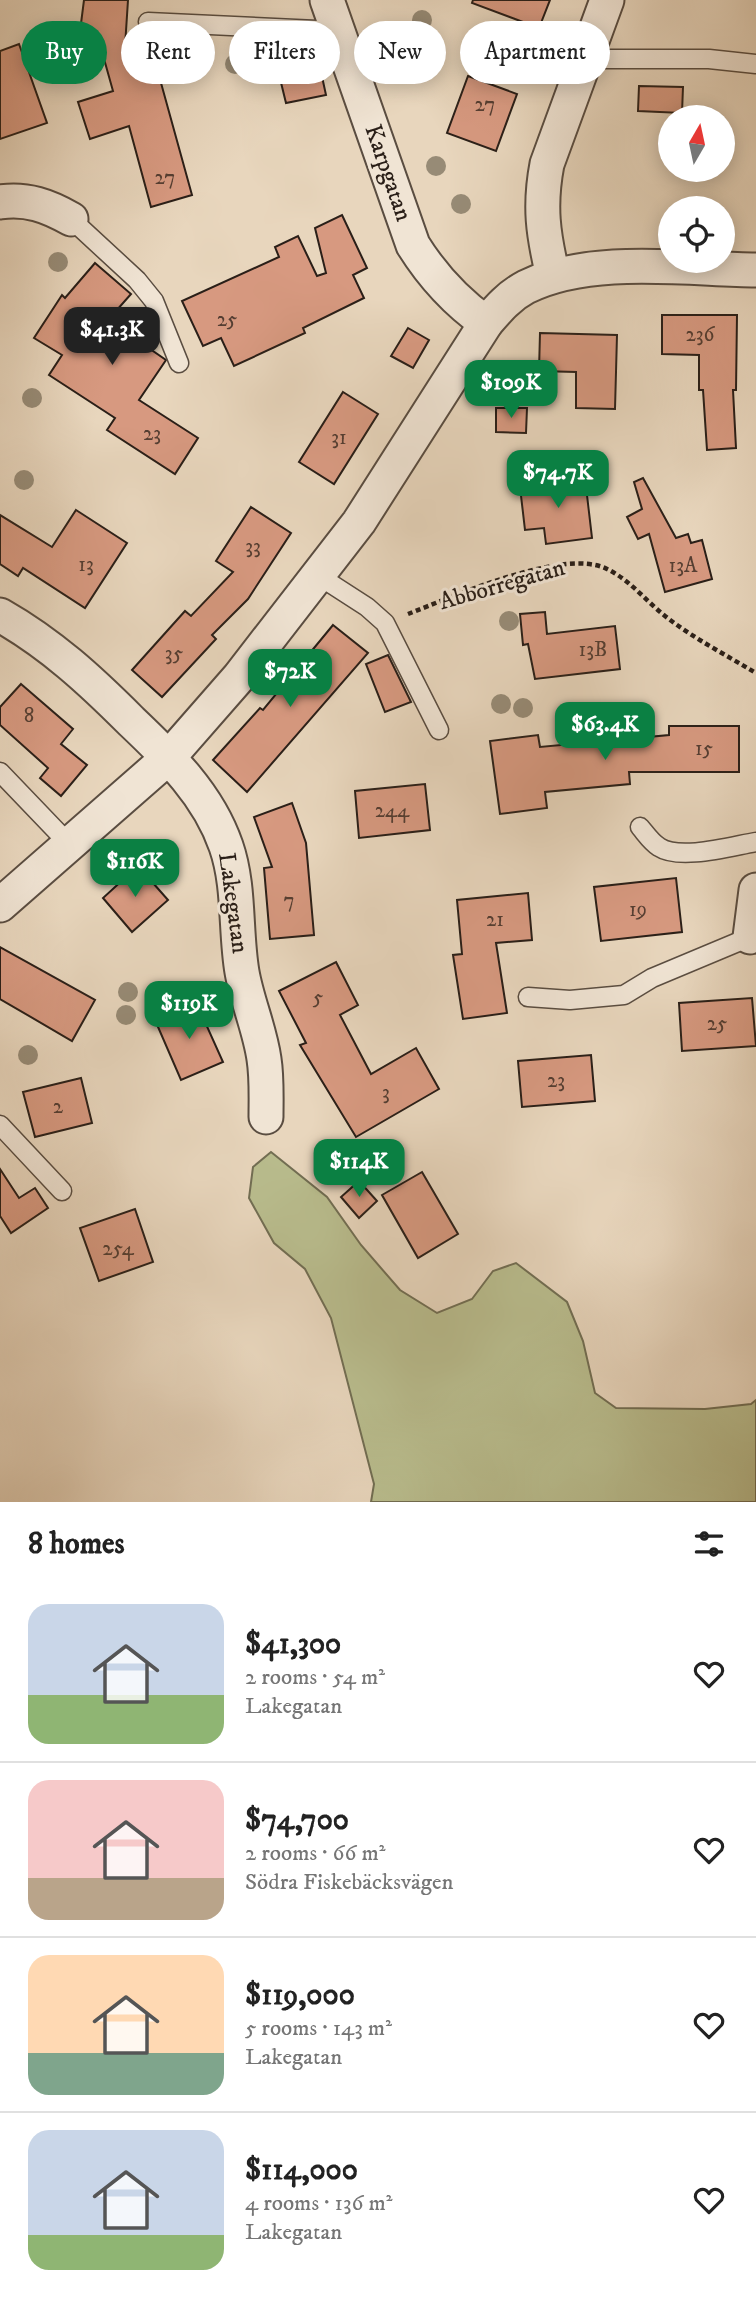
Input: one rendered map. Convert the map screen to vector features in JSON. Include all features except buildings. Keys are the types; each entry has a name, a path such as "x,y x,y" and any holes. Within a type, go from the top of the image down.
{"street":[{"path":"600,21 607,0"},
{"name":"Karpgatan","path":"333,15 413,245 429,270 449,293 486,323"},
{"path":"553,276 542,227 542,191 547,164 577,84"},
{"path":"0,202 30,201 71,219"},
{"path":"0,905 169,757 239,677 359,522 486,323 504,303 524,288 553,276 611,268 756,270"},
{"name":"Lakegatan","path":"0,615 34,635 76,666 189,778 210,809 226,846 232,869 247,998 264,1057 266,1117"},
{"path":"750,937 756,890"}],"lane":[{"path":"174,21 333,15"},
{"path":"610,59 709,59 756,64"},
{"path":"71,219 137,280 154,301 178,363"},
{"path":"318,576 367,607 384,623 439,730"},
{"path":"0,772 69,844"},
{"path":"640,827 652,842 669,852 687,853 756,842"},
{"path":"528,997 570,1000 624,995 652,978 750,937"},
{"path":"0,1125 62,1191"}],"path":[{"name":"Abborregatan","path":"384,623 498,581 566,563 588,564 607,568 666,617 756,673"}],"green space":[{"path":"271,1152 327,1197 361,1245 400,1290 437,1313 472,1299 493,1271 516,1263 567,1302 583,1341 595,1393 616,1408 705,1409 751,1404 756,1400 756,1502 371,1502 374,1484 331,1318 305,1269 274,1243 249,1198 253,1167"}]}
